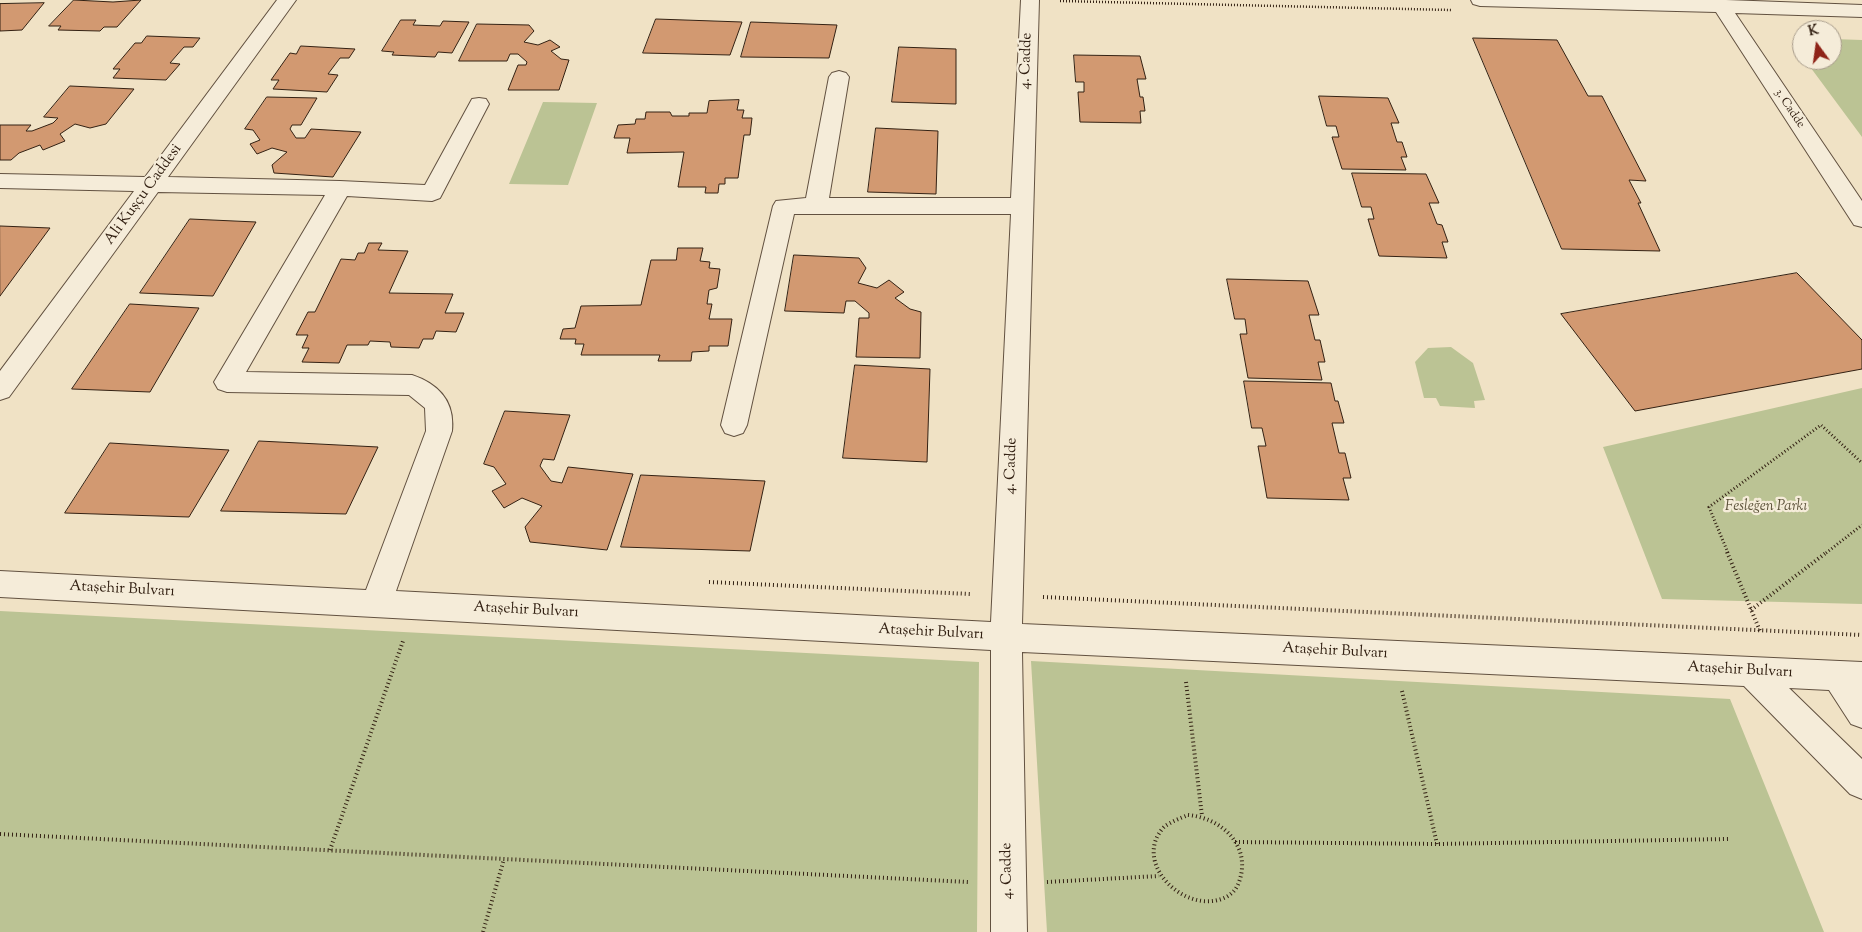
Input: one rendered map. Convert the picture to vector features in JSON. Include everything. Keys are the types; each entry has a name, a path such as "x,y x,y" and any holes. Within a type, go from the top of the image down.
{"street":[{"name":"Ali Kuşçu Caddesi","path":"0,390 287,0"},
{"name":"4. Cadde","path":"1009,932 1006,637 1030,0"},
{"path":"1480,0 1719,3 1862,11"},
{"name":"3. Cadde","path":"1719,3 1862,219"},
{"path":"816,206 839,77"},
{"path":"0,181 340,188 432,193 479,104"},
{"path":"340,188 227,382 412,386 424,390 434,399 439,408 441,419 439,431 376,604"},
{"path":"734,425 784,206 1022,206"},
{"name":"Ataşehir Bulvarı","path":"0,584 1006,637 1850,676"},
{"path":"1764,673 1862,782"},
{"path":"1850,676 1862,713"}],"path":[{"path":"1030,0 1456,10"},
{"path":"1764,673 1760,630 1709,507 1821,425 1862,463"},
{"path":"1752,610 1862,525"},
{"path":"708,582 1862,635"},
{"path":"330,850 415,605"},
{"path":"1181,645 1202,816"},
{"path":"1393,655 1437,844"},
{"path":"1188,815 1202,816 1215,821 1227,830 1236,842 1243,870 1239,883 1232,894 1221,902 1208,906 1193,905 1179,898 1168,889 1159,876 1154,862 1154,848 1161,830 1176,818 1188,815"},
{"path":"0,834 1008,884 1159,876"},
{"path":"1236,842 1437,844 1728,839"},
{"path":"483,932 504,859"}],"green space":[{"path":"1842,39 1862,40 1862,137 1812,70 1842,70"},
{"path":"543,102 597,103 568,185 509,184"},
{"path":"1451,347 1473,363 1485,400 1474,401 1475,408 1440,406 1436,398 1424,398 1415,362 1428,348"},
{"name":"Fesleğen Parkı","path":"1862,388 1862,604 1662,599 1603,447"},
{"path":"0,611 979,662 977,932 0,932"},
{"path":"1031,661 1730,699 1824,932 1047,932"}],"building":[{"path":"74,0 113,2 141,0 117,27 104,27 100,31 58,30 61,26 49,26"},
{"path":"44,3 22,30 0,31 0,4"},
{"path":"656,19 742,22 730,55 643,53"},
{"path":"401,20 416,20 413,25 440,26 443,21 469,22 452,53 438,52 435,57 392,55 394,52 382,51"},
{"path":"751,22 837,25 829,58 741,57"},
{"path":"477,24 529,25 534,31 524,42 538,45 550,40 560,47 551,51 561,59 569,60 559,90 508,90 518,65 526,65 527,62 518,54 510,54 507,61 459,61"},
{"path":"147,36 200,38 193,47 184,47 170,63 180,64 166,80 113,78 120,69 113,69 135,43 141,43"},
{"path":"1473,38 1557,40 1588,96 1602,96 1646,181 1629,180 1641,203 1638,203 1660,251 1562,249"},
{"path":"301,46 355,49 349,58 340,58 328,74 338,75 327,92 273,89 279,80 271,80 290,53 296,54"},
{"path":"899,47 956,49 956,104 892,102"},
{"path":"1074,55 1140,56 1146,79 1137,79 1145,111 1140,111 1141,123 1080,122 1078,92 1084,92 1084,82 1076,82"},
{"path":"70,86 134,89 106,124 90,128 75,124 60,134 65,141 43,150 40,145 19,153 11,160 0,160 0,125 31,125 26,131 32,131 53,123 58,118 44,117"},
{"path":"1319,96 1388,98 1399,123 1391,123 1397,142 1402,142 1407,157 1401,157 1406,170 1342,169 1332,137 1339,137 1336,126 1327,126"},
{"path":"267,97 317,98 301,125 292,125 290,129 296,138 305,138 311,129 361,132 333,177 274,173 272,165 287,152 272,148 257,154 250,144 260,140 253,130 245,129"},
{"path":"739,100 737,110 744,110 742,118 752,118 750,135 744,135 738,178 725,178 725,184 719,184 718,193 705,193 706,187 678,187 684,152 627,153 630,138 614,138 618,125 635,124 636,119 645,119 646,112 670,112 672,116 689,116 689,113 707,113 709,101"},
{"path":"876,128 938,131 936,194 868,192"},
{"path":"1352,173 1426,174 1439,203 1429,203 1437,224 1442,225 1448,242 1442,242 1447,258 1379,256 1368,219 1374,219 1371,207 1362,207"},
{"path":"190,219 256,222 213,296 140,293"},
{"path":"0,226 50,228 0,296"},
{"path":"369,243 382,243 378,250 408,251 389,293 453,294 445,313 464,313 456,332 436,331 433,339 423,339 419,348 391,347 390,342 370,341 368,345 347,345 339,363 302,362 309,348 302,348 308,335 296,335 308,312 315,312 341,259 355,260 358,253 364,253"},
{"path":"678,248 703,248 700,261 710,262 709,268 720,269 717,288 709,290 707,304 712,304 709,319 732,319 728,346 709,346 709,351 692,352 691,361 658,361 660,355 581,355 584,344 575,344 576,339 560,339 563,329 575,328 581,306 641,305 651,260 676,260"},
{"path":"794,255 859,258 866,268 858,283 877,288 889,280 904,292 895,298 910,309 921,312 920,358 856,357 859,318 869,318 869,313 855,301 846,301 844,313 785,311"},
{"path":"1797,273 1862,340 1862,369 1635,411 1561,314"},
{"path":"1227,279 1308,281 1319,315 1309,315 1315,340 1320,340 1325,362 1318,362 1322,380 1248,378 1240,334 1247,334 1245,319 1235,319"},
{"path":"130,304 199,308 150,392 72,389"},
{"path":"855,365 930,369 927,462 843,458"},
{"path":"1244,381 1331,383 1335,401 1338,401 1344,423 1332,423 1339,453 1345,453 1351,478 1343,478 1349,500 1267,498 1258,446 1266,446 1262,428 1252,428"},
{"path":"505,411 570,415 554,460 543,459 540,466 551,481 562,483 568,467 633,474 607,550 530,542 525,527 542,506 522,498 504,508 492,491 506,484 494,467 484,464"},
{"path":"259,441 378,447 346,514 221,511"},
{"path":"110,443 229,450 189,517 65,513"},
{"path":"641,475 765,481 750,551 621,547"}]}
